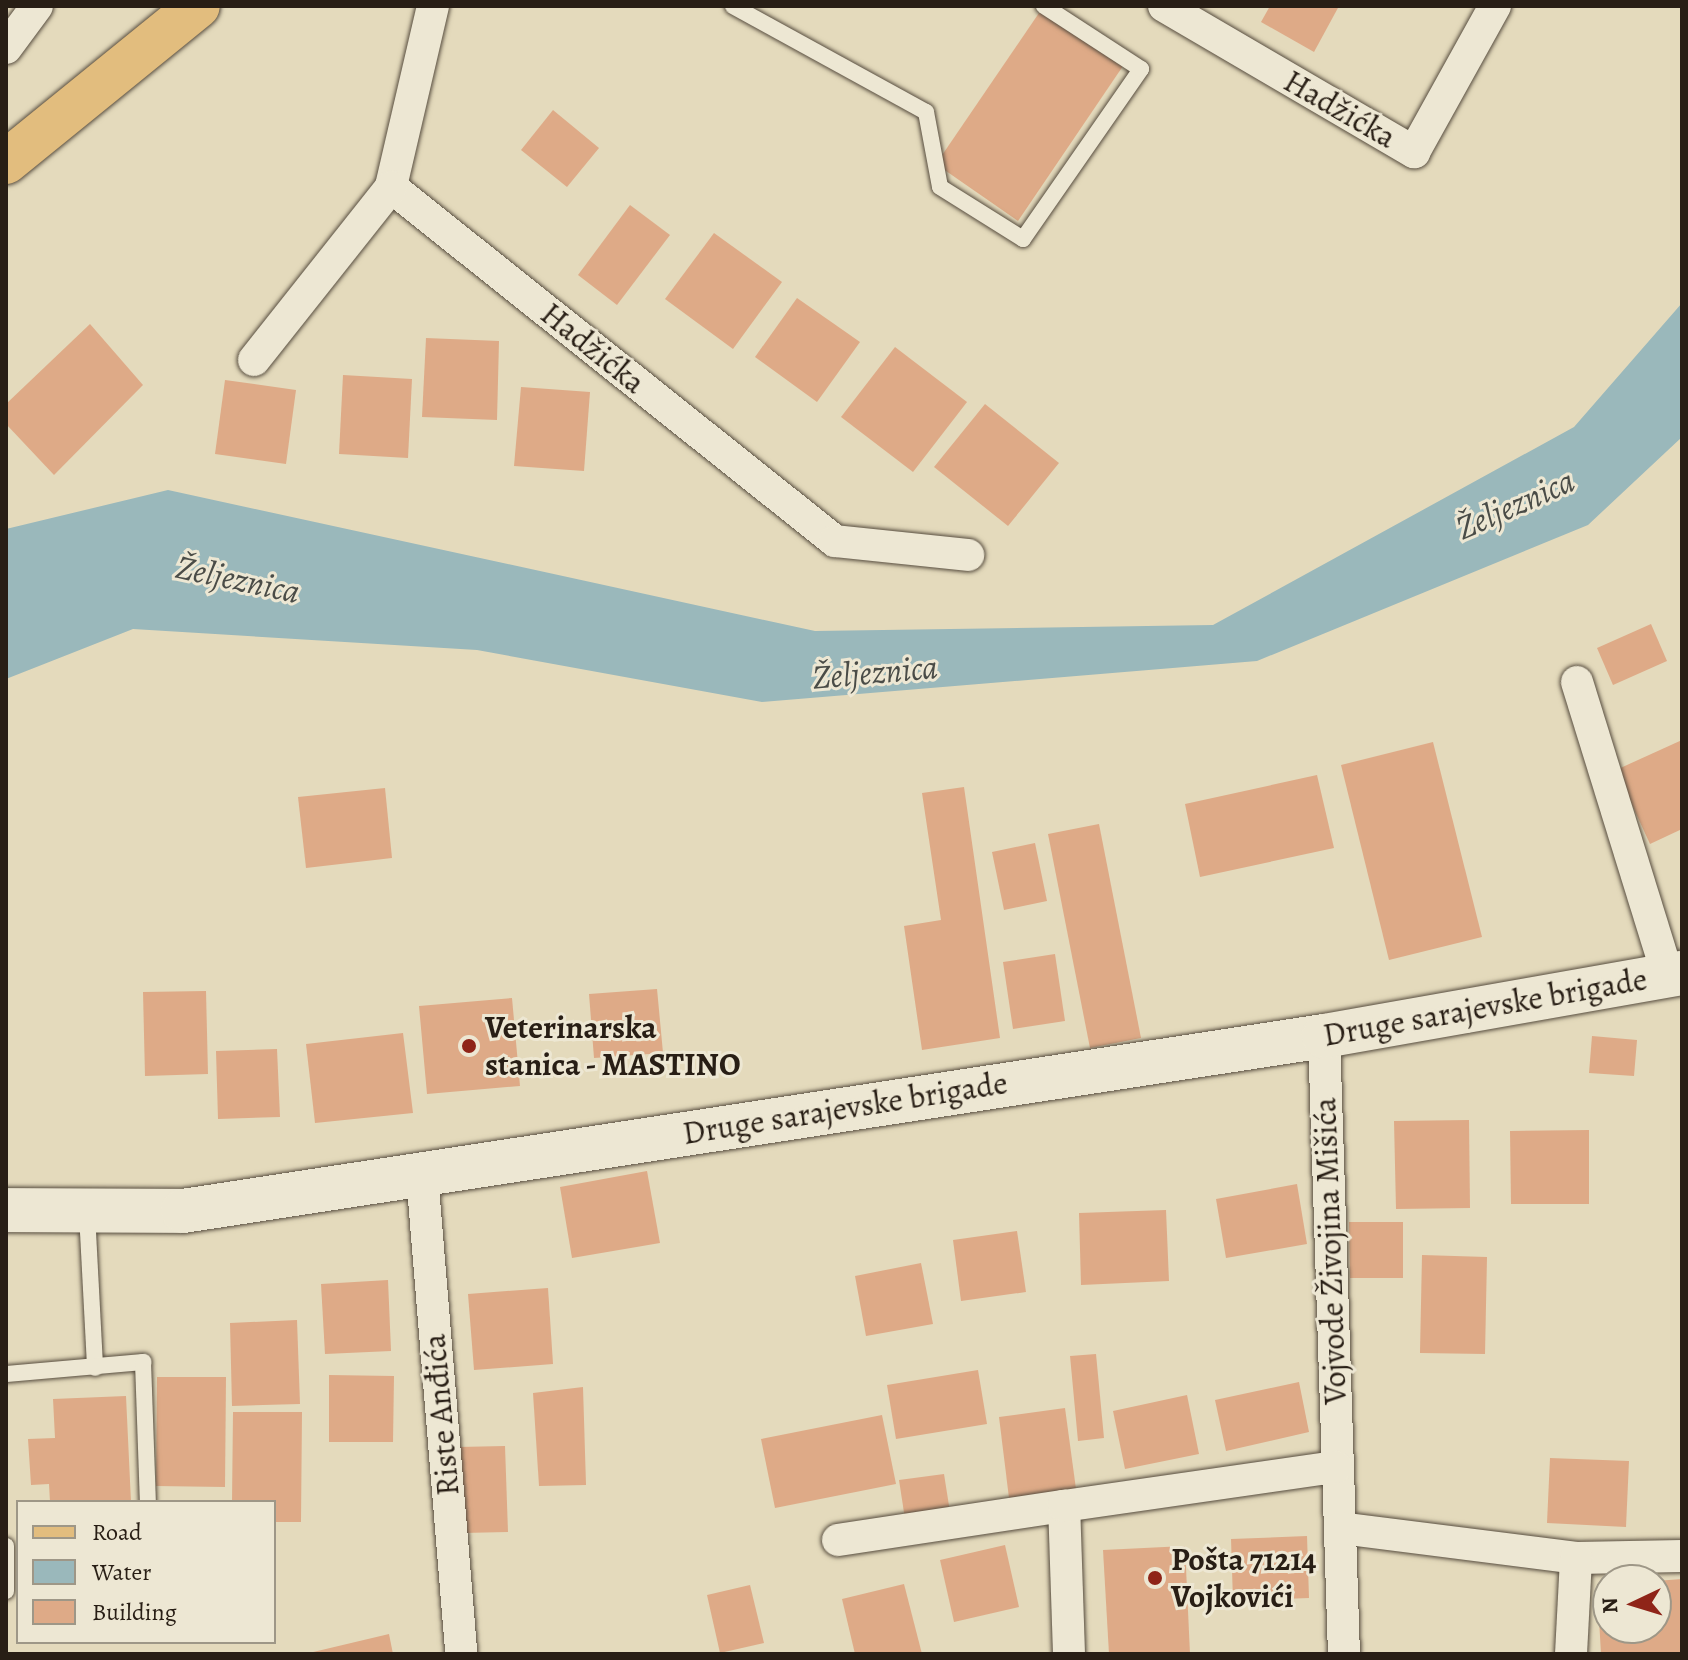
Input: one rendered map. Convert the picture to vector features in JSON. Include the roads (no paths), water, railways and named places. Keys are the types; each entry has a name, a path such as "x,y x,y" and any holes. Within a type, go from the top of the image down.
{"main road":[{"path":"6,162 198,6"},
{"name":"Druge sarajevske brigade","path":"6,1210 183,1211 1324,1036 1675,974"}],"street":[{"path":"6,48 37,6"},
{"path":"254,360 391,187 433,6"},
{"name":"Hadžićka","path":"1164,6 1208,17 1414,152 1495,6"},
{"name":"Hadžićka","path":"391,187 835,541 968,555"},
{"path":"1577,682 1675,974"},
{"name":"Vojvode Živojina Mišića","path":"1324,1036 1344,1654"},
{"name":"Riste Anđića","path":"422,1175 461,1654"},
{"path":"838,1540 1336,1467"},
{"path":"1064,1506 1069,1654"},
{"path":"1340,1528 1576,1558 1682,1556"},
{"path":"1571,1654 1576,1558"}],"lane":[{"path":"733,6 926,112 940,187 1023,239 1141,69 1044,6"},
{"path":"87,1212 95,1368"},
{"path":"6,1374 143,1362 148,1500"},
{"path":"6,1546 6,1591"}],"water":[{"name":"Željeznica","path":"1682,303 1682,437 1588,525 1257,661 762,702 477,650 133,629 6,679 6,529 168,490 815,631 1213,625 1574,427"}],"place":[{"name":"Veterinarska stanica - MASTINO","path":"469,1046"},
{"name":"Pošta 71214 Vojkovići","path":"1155,1578"}]}
